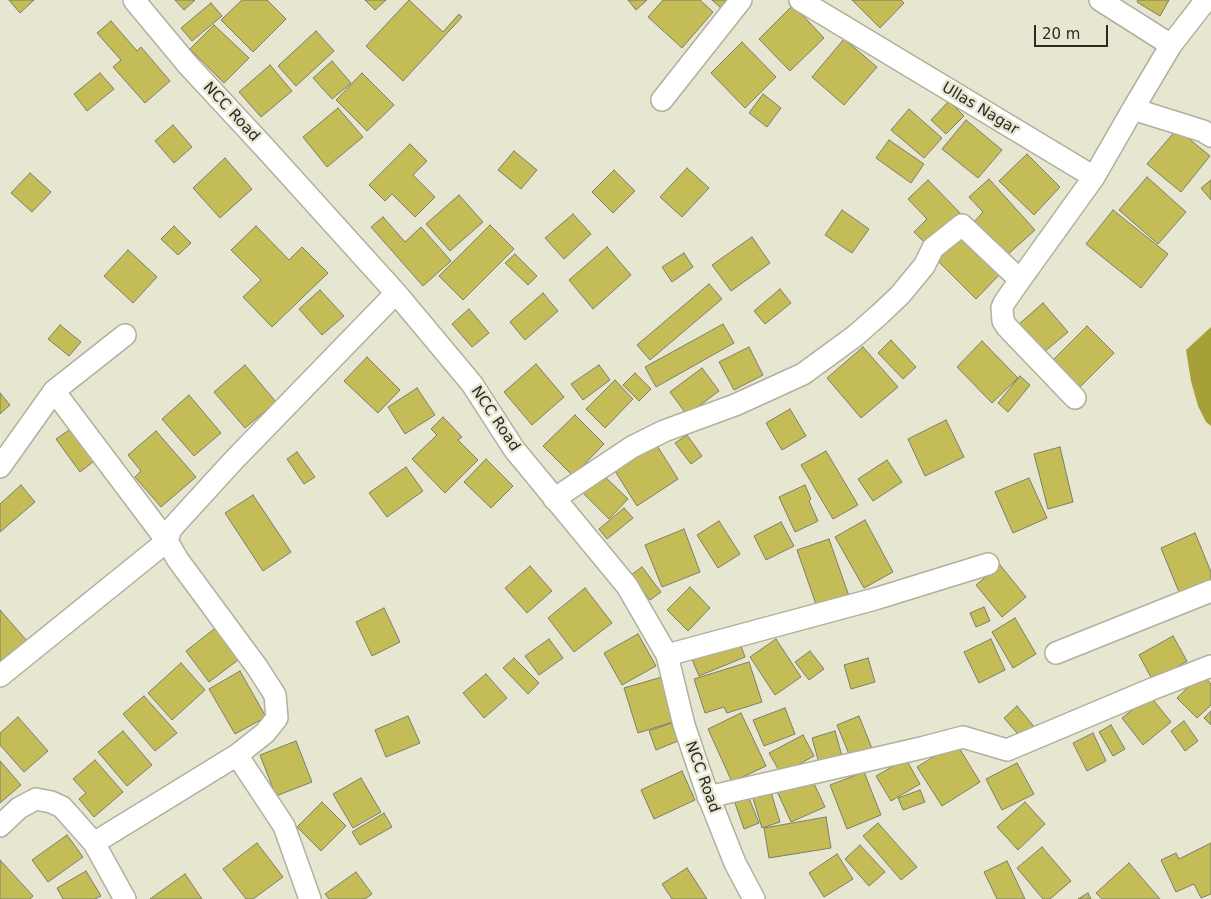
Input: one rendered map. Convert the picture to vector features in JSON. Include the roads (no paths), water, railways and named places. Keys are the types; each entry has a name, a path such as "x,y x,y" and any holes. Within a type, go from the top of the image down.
{"street":[{"name":"NCC Road","path":"134,0 188,65 396,293 472,384 514,449 627,586 667,655 684,725 708,797 735,863 754,899"},
{"path":"662,100 741,0"},
{"name":"Ullas Nagar","path":"800,0 1094,177"},
{"path":"1100,0 1171,45"},
{"path":"1075,398 1003,321 1002,308 1094,177 1171,45 1206,0"},
{"path":"1133,109 1203,131 1211,136"},
{"path":"554,499 632,447 664,431 735,405 803,374 855,336 880,314 900,295 924,266 933,248 962,225 1020,280"},
{"path":"0,676 167,541 171,530 234,460 396,293"},
{"path":"0,467 54,391 125,335"},
{"path":"54,391 167,541 178,560 275,695 277,718 265,733 237,755 94,843"},
{"path":"667,655 875,599 988,564"},
{"path":"1056,653 1211,591"},
{"path":"708,797 963,737 1007,750 1211,666"},
{"path":"237,755 284,826 310,899"},
{"path":"0,826 19,808 36,799 51,802 62,807 94,843 125,899"}]}
